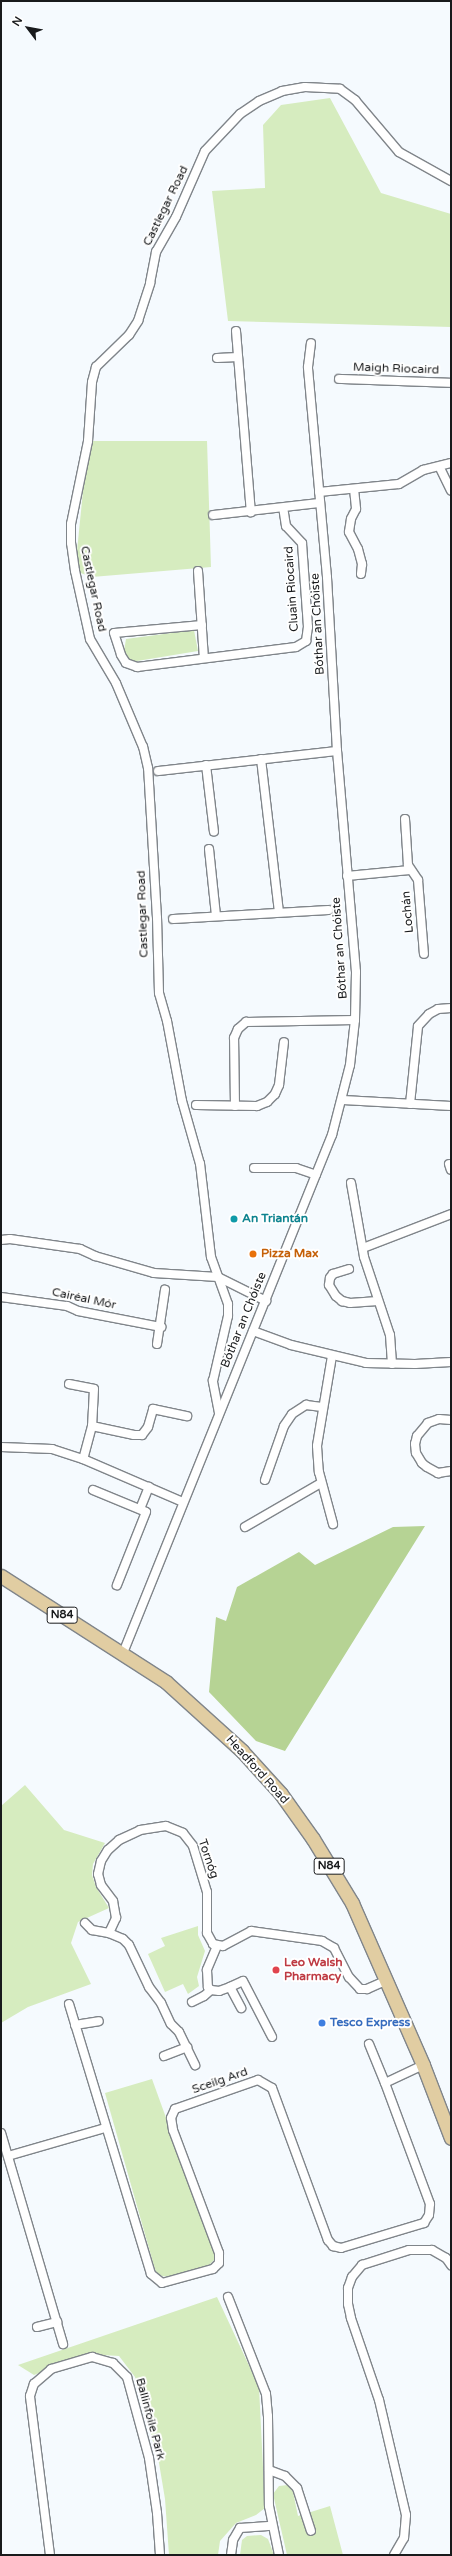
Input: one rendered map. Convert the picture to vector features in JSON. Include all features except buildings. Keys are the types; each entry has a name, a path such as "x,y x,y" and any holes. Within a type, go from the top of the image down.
{"main road":[{"name":"Headford Road","path":"1,1576 166,1682 242,1751 281,1794 313,1839 352,1903 423,2065 451,2138"}],"street":[{"name":"Castlegar Road","path":"218,1413 214,1374 228,1316 228,1304 211,1257 200,1164 182,1101 167,1021 159,993 158,918 148,768 143,747 116,683 90,639 75,572 71,524 88,442 92,382 96,368 129,335 138,321 147,296 156,252 176,217 205,152 240,114 260,101 282,91 305,87 340,90 355,100 400,152 451,181"},
{"path":"236,331 251,512"},
{"name":"Bóthar an Chóiste","path":"123,1653 218,1413 266,1301 316,1175 343,1100 350,1065 355,1020 356,972 337,752 327,577 319,503 308,367 312,343"},
{"path":"217,358 238,357"},
{"name":"Maigh Riocaird","path":"340,379 451,383"},
{"path":"319,492 399,484 423,470 440,468 451,463"},
{"path":"440,468 451,491"},
{"path":"354,489 356,509 350,519 349,532 358,549 362,564 361,574"},
{"path":"213,515 251,512 319,503"},
{"name":"Cluain Riocaird","path":"202,625 114,634 120,655 131,666 296,647 306,641 308,627 302,543 286,526 283,508"},
{"path":"198,571 204,658"},
{"path":"158,771 337,752"},
{"path":"261,759 279,912"},
{"path":"206,765 214,832"},
{"name":"Lochán","path":"405,819 410,870 418,880 424,954"},
{"path":"209,849 216,916"},
{"path":"347,876 410,870"},
{"path":"173,919 329,910"},
{"path":"410,1104 418,1026 429,1014 438,1009 451,1008"},
{"path":"235,1106 234,1038 238,1029 246,1022 355,1020"},
{"path":"196,1105 257,1106 267,1102 275,1094 284,1042"},
{"path":"343,1100 451,1106"},
{"path":"254,1168 296,1168 316,1175"},
{"path":"351,1183 363,1248 378,1301 390,1335 392,1364"},
{"path":"363,1248 451,1214"},
{"path":"1,1240 10,1239 80,1249 95,1256 154,1273 182,1277 218,1277 266,1301"},
{"path":"350,1269 333,1274 330,1278 329,1285 336,1296 350,1303 378,1301"},
{"path":"157,1344 161,1327 160,1314 165,1290"},
{"name":"Cairéal Mór","path":"1,1297 67,1306 78,1311 161,1327"},
{"path":"253,1332 291,1345 366,1363 392,1364 451,1362"},
{"path":"332,1356 322,1407 317,1446 322,1483 334,1524"},
{"path":"69,1384 94,1388 92,1426 83,1459"},
{"path":"265,1480 284,1426 292,1414 306,1405 322,1407"},
{"path":"92,1426 134,1435 142,1435 148,1427 153,1409 187,1416"},
{"path":"451,1420 439,1419 428,1423 417,1436 415,1444 416,1453 422,1463 427,1467 438,1473 451,1471"},
{"path":"1,1448 46,1447 83,1459 183,1502"},
{"path":"246,1527 322,1483"},
{"path":"140,1509 149,1487"},
{"path":"93,1490 146,1512 116,1585"},
{"name":"Tornóg","path":"109,1934 116,1913 113,1900 99,1880 99,1867 104,1855 113,1844 124,1837 155,1826 166,1826 184,1833 193,1846 207,1892 207,1933 210,1941 217,1946"},
{"path":"85,1923 92,1930 124,1939 129,1945 149,1987 160,2003 170,2024 180,2032 195,2065"},
{"path":"210,1990 206,1975 217,1946 223,1946 251,1931 322,1941 334,1948 349,1977 360,1989 366,1989 387,1980"},
{"path":"210,1990 219,1991 243,1981 272,2037"},
{"path":"230,1987 241,2008"},
{"path":"192,2002 204,1996 210,1990"},
{"name":"Sceilg Ard","path":"69,2004 105,2128 151,2274 162,2283 213,2269 219,2263 219,2254 173,2130 171,2118 175,2109 258,2080 272,2088 328,2240 332,2246 341,2248 424,2223 429,2215 430,2204 385,2082 369,2044"},
{"path":"75,2026 98,2021"},
{"path":"164,2056 187,2047"},
{"path":"385,2082 423,2065"},
{"path":"8,2156 105,2128"},
{"path":"1,2133 63,2344"},
{"path":"394,2555 404,2538 406,2516 379,2400 351,2318 348,2304 348,2288 352,2277 362,2265 409,2250 432,2250 446,2258 451,2265"},
{"path":"228,2297 266,2394 268,2487 272,2526 279,2555"},
{"path":"37,2327 57,2322"},
{"name":"Ballinfoile Park","path":"50,2555 30,2396 34,2384 51,2369 92,2357 113,2363 127,2377 149,2458 160,2555"},
{"path":"268,2470 285,2476 297,2488 311,2531"},
{"path":"231,2555 233,2540 240,2528 272,2526"}],"green space":[{"path":"330,98 381,193 451,214 451,327 228,321 212,191 265,188 263,125 281,105"},
{"path":"88,441 207,441 211,567 92,577 75,571"},
{"path":"194,630 198,651 131,662 124,651 126,639"},
{"path":"425,1526 285,1751 256,1741 209,1692 216,1617 226,1621 237,1587 299,1552 315,1565 393,1527"},
{"path":"25,1785 64,1830 105,1843 93,1864 92,1875 96,1887 109,1908 78,1922 71,1943 91,1984 28,2007 1,2023 1,1806"},
{"path":"198,1926 198,1935 205,1951 197,1977 199,1986 188,1994 183,1984 165,1992 148,1954 165,1946 161,1938"},
{"path":"152,2079 215,2253 214,2260 209,2265 169,2277 162,2276 156,2272 105,2093"},
{"path":"217,2297 259,2387 265,2508 256,2515 236,2523 220,2541 218,2555 169,2555 165,2499 159,2463 135,2377 119,2356 85,2354 34,2375 18,2365"},
{"path":"288,2485 293,2492 298,2516 330,2506 343,2555 287,2555 273,2494 279,2486"},
{"path":"261,2535 268,2539 274,2555 240,2555 242,2540 247,2536"}],"place":[{"name":"An Triantán","path":"234,1219"},
{"name":"Pizza Max","path":"253,1254"},
{"name":"Leo Walsh Pharmacy","path":"276,1970"},
{"name":"Tesco Express","path":"322,2023"}]}
